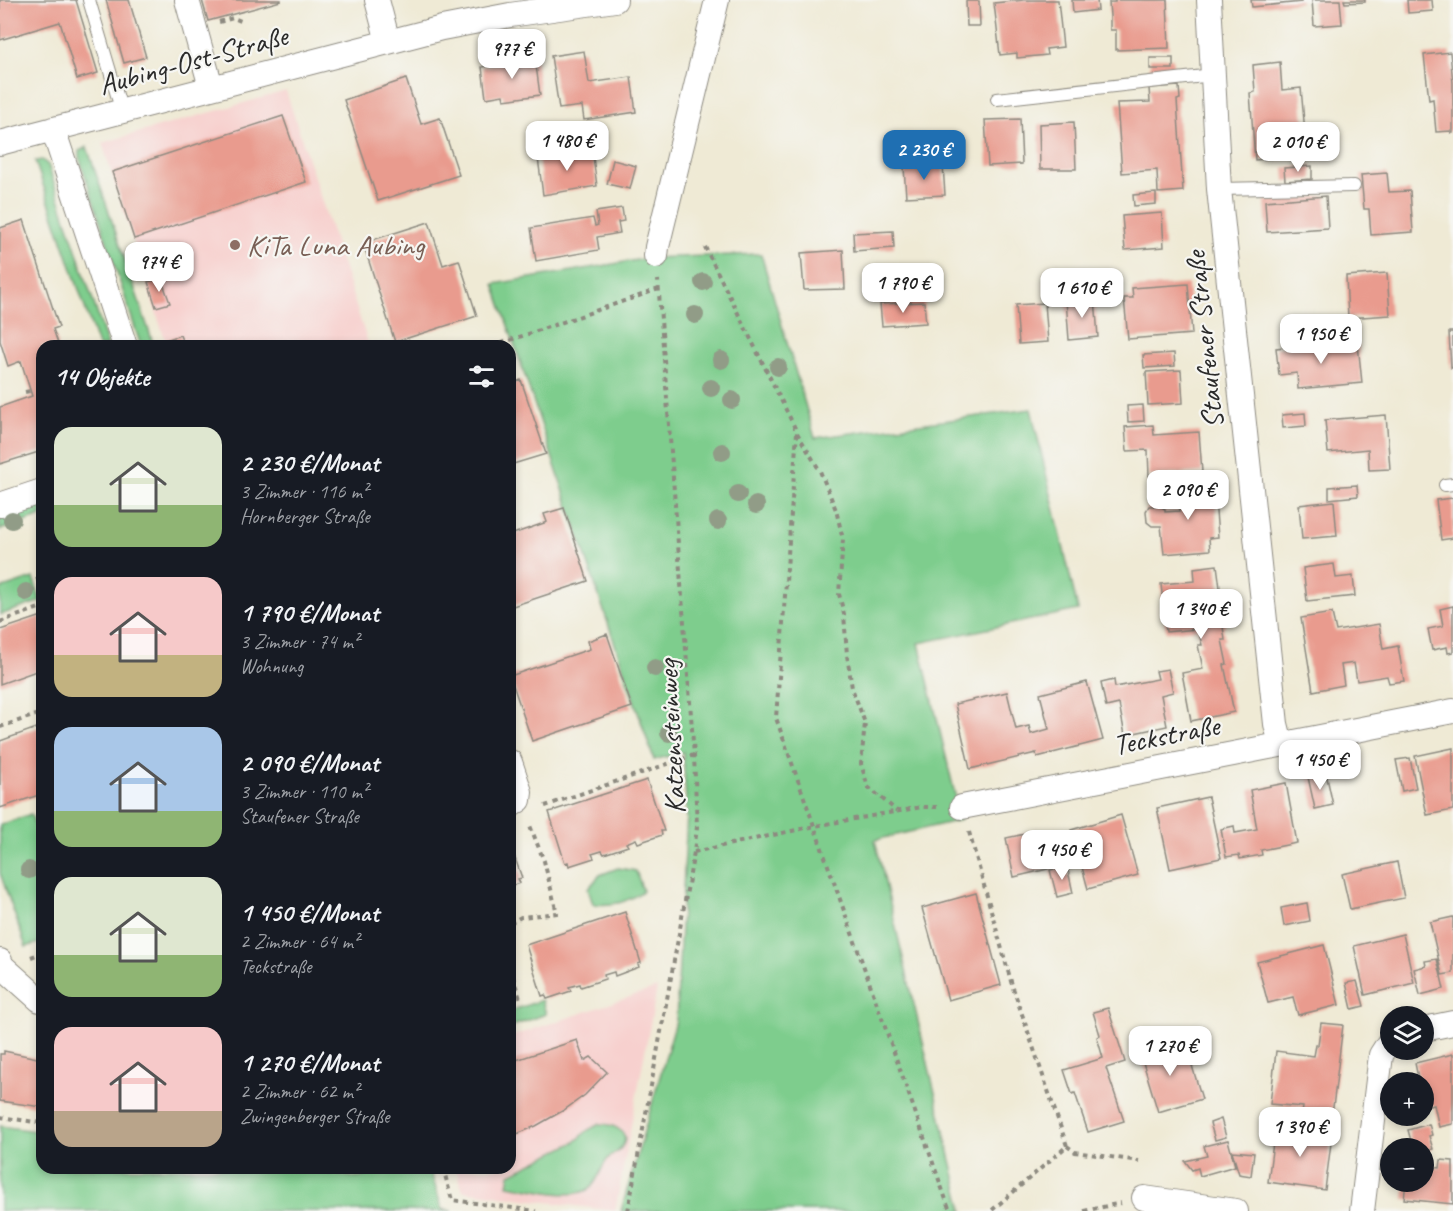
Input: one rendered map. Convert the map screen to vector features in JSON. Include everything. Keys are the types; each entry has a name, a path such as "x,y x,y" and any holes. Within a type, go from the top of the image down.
{"street":[{"path":"187,0 211,87"},
{"path":"377,0 388,42"},
{"name":"Aubing-Ost-Straße","path":"0,143 442,28 582,2 615,0"},
{"path":"656,256 717,0"},
{"name":"Staufener Straße","path":"1209,0 1219,189 1276,724 1281,744"},
{"path":"53,129 123,340"},
{"path":"0,505 36,493"},
{"name":"Teckstraße","path":"962,807 1453,711"},
{"path":"516,780 520,792 516,801"},
{"path":"1,965 36,998"},
{"path":"1434,1027 1453,1023"},
{"path":"1362,1211 1380,1060"},
{"path":"1144,1198 1236,1211"}],"lane":[{"path":"89,0 122,112"},
{"path":"997,99 1213,75"},
{"path":"1219,189 1354,186"}],"path":[{"path":"705,247 797,432 820,471 836,510 843,539 839,594 844,614 847,655 852,688 865,723 861,764 868,787 897,811"},
{"name":"Katzensteinweg","path":"628,1211 697,827 694,755 656,256"},
{"path":"511,340 659,290"},
{"path":"25,393 30,391"},
{"path":"797,432 776,718 950,1211"},
{"path":"0,622 36,610"},
{"path":"0,727 36,715"},
{"path":"516,804 530,811 694,755"},
{"path":"516,805 544,861 557,913 516,919"},
{"path":"694,852 897,811 922,807 962,807 1012,985 1066,1146 1075,1152 1138,1161"},
{"path":"516,987 521,1002"},
{"path":"0,1117 36,1122"},
{"path":"991,1211 1066,1146"},
{"path":"445,1174 452,1200 536,1211"},
{"path":"1084,1211 1144,1198"}],"shaded area":[{"name":"KiTa Luna Aubing","path":"286,91 367,340 165,340 102,143"},
{"path":"657,988 615,1211 463,1191 458,1174 516,1174 516,1035"}],"green space":[{"path":"87,147 152,340 139,340 79,157 79,151"},
{"path":"42,160 48,165 106,340 96,340 35,161"},
{"path":"761,254 815,438 1031,409 1078,610 919,643 961,820 875,840 963,1211 621,1211 676,1021 687,815 683,752 654,760 516,349 516,340 513,340 494,284 649,258"},
{"path":"36,506 36,518 0,530 0,518"},
{"path":"33,578 36,587 36,603 0,615 0,589"},
{"path":"31,814 36,828 36,944 26,947 0,873 0,825"},
{"path":"618,868 636,871 643,891 619,903 593,904 588,889 600,875"},
{"path":"542,1000 546,1014 516,1025 516,1009"},
{"path":"600,1124 616,1127 625,1138 620,1150 608,1158 595,1183 587,1190 565,1194 508,1185 510,1174 516,1174 516,1171 575,1142 588,1130"},
{"path":"0,1126 36,1131 36,1174 333,1174 359,1178 372,1174 432,1174 442,1209 452,1211 0,1211"}],"building":[{"path":"0,0 76,0 98,73 77,79 60,22 0,40"},
{"path":"106,0 129,0 146,57 124,63"},
{"path":"202,0 281,0 281,1 208,21"},
{"path":"1058,0 1063,47 1046,49 1047,55 1017,58 1017,53 1000,55 994,3"},
{"path":"1072,0 1097,0 1098,10 1073,13"},
{"path":"1115,0 1167,0 1169,48 1116,50 1116,30 1110,30 1109,2 1115,2"},
{"path":"1251,0 1301,0 1301,2 1252,7"},
{"path":"1312,0 1340,0 1342,24 1314,26"},
{"path":"1344,0 1365,0 1365,2 1345,3"},
{"path":"1407,0 1432,0 1433,11 1408,13"},
{"path":"966,1 979,1 980,26 967,26"},
{"path":"584,51 589,83 631,77 636,112 584,120 582,106 559,109 551,56"},
{"path":"1450,52 1453,83 1453,133 1451,131 1436,132 1433,99 1429,100 1424,55"},
{"path":"535,58 540,95 504,100 503,95 486,98 482,67"},
{"path":"1150,58 1173,58 1173,69 1150,69"},
{"path":"1280,62 1282,90 1301,88 1307,155 1255,160 1250,93 1255,92 1253,65"},
{"path":"406,79 421,124 440,118 459,175 378,201 344,100"},
{"path":"1179,86 1180,99 1177,100 1183,191 1158,193 1157,170 1122,173 1117,103 1150,102 1149,88"},
{"path":"283,116 306,182 134,239 112,172"},
{"path":"1020,119 1022,164 988,166 985,120"},
{"path":"1074,122 1076,169 1040,169 1039,124"},
{"path":"592,150 597,186 543,195 538,158"},
{"path":"613,160 636,166 630,189 607,184"},
{"path":"943,165 945,195 906,197 904,167"},
{"path":"1312,166 1312,179 1285,181 1284,168"},
{"path":"1387,173 1389,192 1410,191 1413,232 1371,235 1369,209 1364,209 1361,175"},
{"path":"1156,193 1156,204 1134,206 1133,195"},
{"path":"1326,196 1328,228 1267,232 1265,201"},
{"path":"622,208 624,221 618,222 620,233 597,237 599,250 536,261 531,228 593,218 595,226 598,225 596,212"},
{"path":"1162,213 1164,247 1125,250 1122,216"},
{"path":"24,220 59,327 53,329 57,340 36,340 36,453 0,464 0,407 32,396 21,361 8,366 0,341 0,228"},
{"path":"429,222 443,265 459,260 477,316 401,340 394,340 363,243"},
{"path":"893,231 894,248 854,251 853,233"},
{"path":"843,250 845,289 804,290 801,253"},
{"path":"1387,273 1390,315 1348,318 1346,276"},
{"path":"161,278 170,303 156,307 148,282"},
{"path":"1188,284 1192,334 1128,339 1124,298 1133,298 1132,288"},
{"path":"1095,298 1098,337 1069,340 1066,300"},
{"path":"924,302 926,323 882,326 880,304"},
{"path":"1045,303 1048,342 1019,344 1016,305"},
{"path":"1449,332 1453,332 1453,368 1451,368"},
{"path":"180,335 182,340 166,340"},
{"path":"1326,343 1326,347 1358,344 1362,383 1298,389 1297,373 1279,375 1276,348"},
{"path":"1174,353 1175,366 1144,368 1143,355"},
{"path":"1181,370 1183,403 1148,405 1146,372"},
{"path":"521,380 546,454 516,463 516,382"},
{"path":"1143,405 1144,421 1128,422 1127,406"},
{"path":"1305,413 1306,426 1283,428 1282,415"},
{"path":"1386,415 1390,469 1369,470 1368,449 1328,453 1325,420"},
{"path":"1153,425 1154,435 1199,432 1202,472 1149,476 1148,450 1127,451 1125,427"},
{"path":"1214,485 1218,537 1209,538 1210,550 1164,554 1161,526 1152,526 1147,522 1146,511 1149,506 1160,506 1165,509 1165,512 1179,511 1177,489"},
{"path":"1357,485 1358,496 1329,499 1329,487"},
{"path":"1453,498 1453,538 1441,540 1436,500"},
{"path":"1334,501 1337,536 1302,539 1299,505"},
{"path":"564,508 588,581 516,605 516,533 547,522 544,514"},
{"path":"1334,564 1336,578 1353,576 1355,596 1307,601 1303,568"},
{"path":"1217,565 1225,626 1223,627 1225,640 1222,640 1227,664 1224,665 1234,712 1191,721 1182,673 1203,669 1198,645 1202,645 1198,629 1166,632 1161,584 1195,581 1194,568"},
{"path":"1453,606 1453,652 1448,653 1447,647 1432,650 1428,629 1443,626 1440,609"},
{"path":"1332,613 1336,631 1379,624 1383,649 1398,646 1404,681 1389,683 1387,676 1357,681 1354,663 1341,665 1344,685 1313,691 1301,618"},
{"path":"36,618 36,671 0,684 0,630"},
{"path":"607,634 632,707 532,741 516,694 516,674 590,649 588,641"},
{"path":"1168,669 1173,692 1161,695 1167,726 1125,735 1119,704 1106,707 1101,683 1114,680 1115,687 1158,679 1156,671"},
{"path":"1087,682 1103,740 1037,757 1036,753 970,769 955,704 1007,692 1016,729 1029,726 1031,734 1049,729 1040,694"},
{"path":"36,728 36,796 0,808 0,741"},
{"path":"1453,748 1453,810 1427,815 1415,756"},
{"path":"1410,758 1416,788 1402,791 1396,760"},
{"path":"1326,773 1333,805 1315,809 1308,777"},
{"path":"647,780 664,831 661,831 662,835 638,843 636,839 626,843 628,846 604,854 602,851 592,854 594,858 569,866 568,862 565,863 549,812"},
{"path":"1286,783 1297,843 1261,850 1262,855 1240,859 1239,855 1226,857 1221,829 1234,826 1235,833 1257,829 1250,790"},
{"path":"1208,797 1221,858 1170,869 1157,808"},
{"path":"1121,815 1138,875 1088,889 1076,845 1062,849 1058,836"},
{"path":"1040,831 1048,869 1014,877 1006,838"},
{"path":"516,861 522,878 518,879 520,883 516,884"},
{"path":"1397,862 1404,898 1350,909 1342,874"},
{"path":"1067,866 1073,893 1057,897 1050,870"},
{"path":"976,893 1001,985 948,1000 922,908"},
{"path":"1307,903 1310,921 1284,926 1281,908"},
{"path":"625,912 641,963 638,964 639,967 615,976 614,972 604,975 605,979 581,987 580,984 569,987 571,991 547,999 545,995 542,996 526,945"},
{"path":"1453,917 1453,973 1442,975 1430,922"},
{"path":"1403,934 1414,983 1365,995 1354,946"},
{"path":"1324,945 1339,1005 1298,1015 1293,997 1268,1003 1257,962"},
{"path":"1437,959 1444,989 1420,995 1414,969 1426,966 1425,961"},
{"path":"1357,981 1364,1006 1352,1009 1346,983"},
{"path":"1108,1008 1125,1062 1106,1068 1124,1121 1088,1132 1075,1093 1072,1094 1064,1070 1103,1058 1097,1037 1100,1035 1093,1012"},
{"path":"1321,1023 1343,1025 1330,1132 1300,1129 1303,1107 1270,1104 1276,1051 1314,1056"},
{"path":"577,1040 584,1061 591,1057 607,1072 585,1095 564,1110 516,1134 516,1060"},
{"path":"1161,1043 1165,1056 1187,1049 1202,1099 1158,1112 1139,1049"},
{"path":"4,1051 36,1058 36,1106 0,1101 0,1054 4,1054"},
{"path":"1453,1054 1453,1124 1439,1127 1434,1105 1434,1072 1417,1072 1415,1063"},
{"path":"1221,1119 1226,1137 1215,1140 1210,1123"},
{"path":"1430,1126 1432,1135 1430,1138 1410,1138 1408,1130"},
{"path":"1275,1127 1332,1135 1325,1190 1268,1182"},
{"path":"1228,1140 1235,1166 1200,1176 1198,1168 1192,1170 1185,1161 1207,1156 1204,1146"},
{"path":"1232,1151 1254,1153 1251,1176 1239,1174"},
{"path":"1441,1160 1453,1161 1453,1204 1404,1199 1405,1192 1434,1192 1434,1167 1440,1168"}],"place":[{"name":"KiTa Luna Aubing","path":"235,245"}]}
